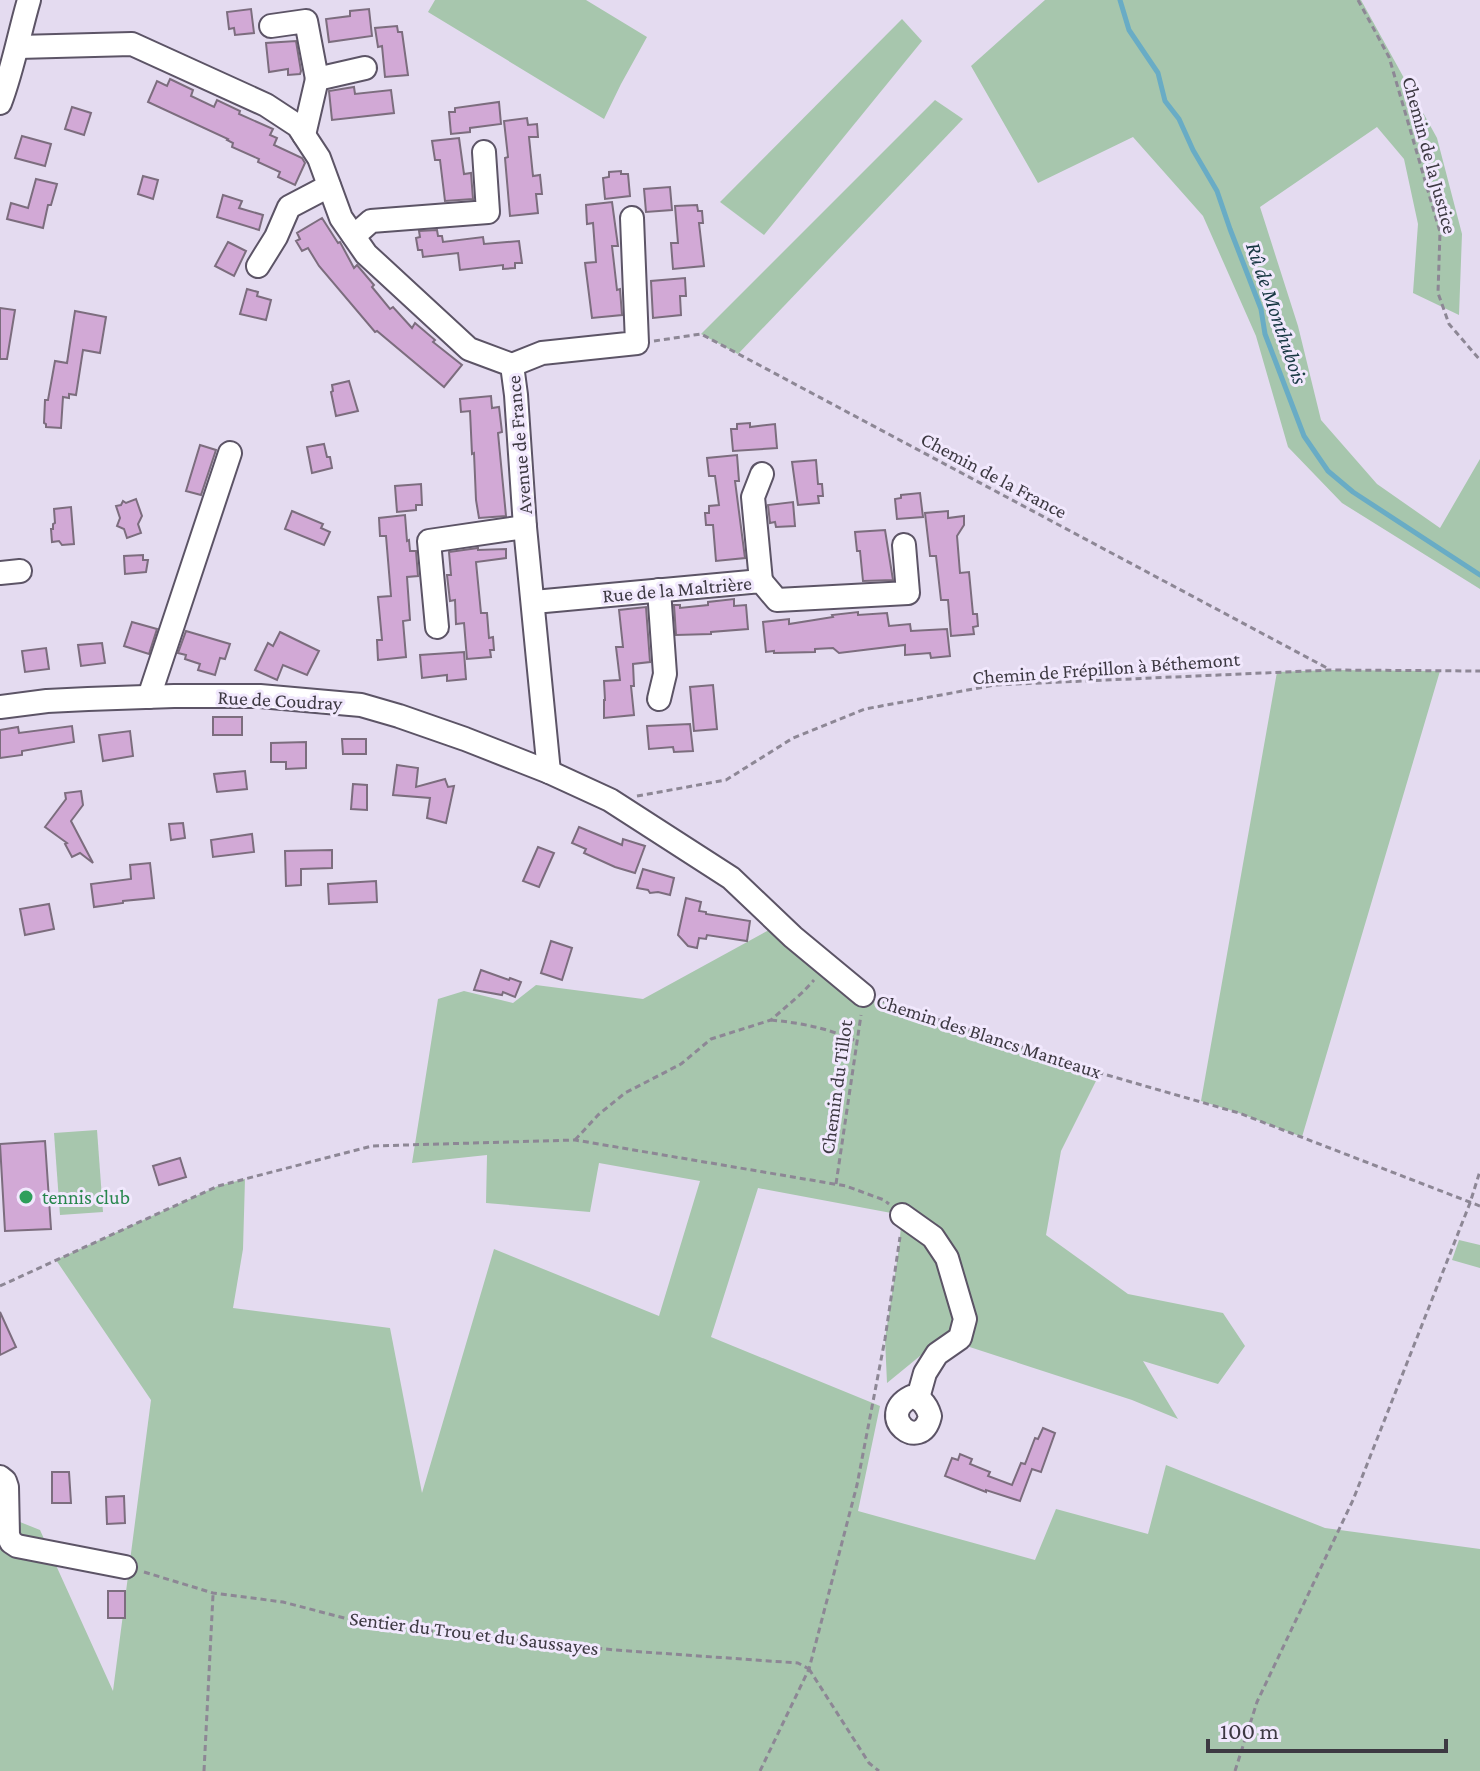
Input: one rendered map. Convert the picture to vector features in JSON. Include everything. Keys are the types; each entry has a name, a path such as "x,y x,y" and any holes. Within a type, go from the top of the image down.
{"street":[{"path":"1,97 18,47 29,0"},
{"path":"271,26 306,21 317,79 304,135"},
{"name":"Avenue de France","path":"18,47 132,44 266,105 298,126 319,158 341,218 366,254 469,349 512,365 549,772"},
{"path":"317,79 365,68"},
{"path":"354,236 371,221 488,212 484,152"},
{"path":"258,266 276,237 289,207 329,186"},
{"path":"512,365 542,353 637,343 632,218"},
{"path":"149,697 230,453"},
{"path":"761,581 753,497 762,474"},
{"path":"437,627 429,541 525,527"},
{"name":"Rue de la Maltrière","path":"534,602 761,581 777,600 908,593 904,545"},
{"path":"659,590 665,674 659,699"},
{"name":"Rue de Coudray","path":"0,707 47,701 260,696 361,705 465,739 549,772"},
{"name":"Chemin des Blancs Manteaux","path":"549,772 610,800 731,878 793,937 863,995"},
{"path":"902,1215 933,1237 947,1258 965,1319 960,1338 937,1354 925,1373 918,1398"},
{"path":"4,1482 11,1542 17,1546 125,1567"}],"path":[{"name":"Chemin de la Justice","path":"1358,0 1389,57 1440,232 1438,293 1449,324 1480,360"},
{"name":"Chemin de la France","path":"637,343 701,334 1330,670"},
{"name":"Chemin de Frépillon à Béthemont","path":"610,800 726,780 793,738 865,709 981,687 1330,670 1480,671"},
{"path":"0,1286 218,1186 372,1146 575,1140 598,1115 625,1093 681,1064 711,1039 771,1020 828,965"},
{"name":"Chemin du Tillot","path":"575,1140 836,1184 863,995"},
{"name":"Chemin des Blancs Manteaux","path":"863,995 1100,1073 1239,1113 1480,1206"},
{"path":"771,1020 832,1030 857,1042"},
{"path":"1235,1771 1257,1702 1353,1500 1480,1171"},
{"path":"760,1771 809,1669 857,1485 892,1289"},
{"name":"Sentier du Trou et du Saussayes","path":"125,1567 213,1593 283,1602 371,1625 615,1650 798,1663 809,1669"},
{"path":"204,1771 213,1593"},
{"path":"809,1669 869,1763 879,1771"}],"green space":[{"path":"435,0 586,0 647,37 604,119 428,12"},
{"path":"1045,0 1361,0 1437,138 1462,234 1459,315 1413,293 1418,224 1404,159 1377,127 1260,207 1298,326 1321,420 1377,484 1440,528 1480,459 1480,589 1342,503 1288,447 1256,336 1203,216 1133,137 1038,183 971,66"},
{"path":"902,19 922,41 764,235 720,202"},
{"path":"935,100 963,119 738,354 701,334"},
{"path":"1440,671 1302,1137 1201,1101 1277,672"},
{"path":"780,924 864,995 1100,1073 1061,1151 1046,1235 1128,1294 1223,1313 1245,1346 1218,1384 1143,1361 1178,1419 1132,1400 942,1338 887,1383 885,1339 902,1215 758,1188 711,1337 880,1406 858,1511 1035,1560 1056,1509 1148,1534 1166,1465 1325,1528 1480,1549 1480,1771 0,1771 0,1514 40,1530 113,1691 151,1400 56,1260 218,1186 245,1179 243,1249 233,1308 390,1328 422,1493 494,1249 659,1316 700,1181 599,1163 590,1212 486,1203 487,1155 412,1163 438,999 464,991 513,1003 536,985 643,999"},
{"path":"97,1130 103,1212 60,1215 54,1133"},
{"path":"1459,1240 1480,1245 1480,1268 1452,1260"}],"building":[{"path":"251,9 254,33 235,35 234,28 229,29 227,12"},
{"path":"369,9 372,36 329,42 326,19 350,16 350,11"},
{"path":"397,26 398,32 402,32 408,75 385,77 382,46 378,47 375,28"},
{"path":"296,41 300,74 288,75 288,69 269,72 266,43"},
{"path":"170,79 193,90 191,96 214,107 217,100 273,129 270,135 277,138 274,145 302,158 305,163 295,185 278,177 280,172 258,162 259,159 232,147 233,143 228,139 148,102 157,81 167,86"},
{"path":"354,87 355,94 391,90 394,113 332,120 329,91"},
{"path":"499,102 501,124 451,134 449,112 455,112 455,108"},
{"path":"72,107 91,113 84,135 65,129"},
{"path":"527,118 528,125 537,124 538,137 529,137 533,176 540,175 542,194 536,194 538,213 510,216 504,121"},
{"path":"22,136 51,144 45,166 15,158"},
{"path":"459,138 464,174 471,173 473,199 445,201 440,160 435,160 432,141"},
{"path":"621,171 621,174 628,174 630,196 605,199 603,178 609,177 609,172"},
{"path":"143,176 158,180 153,199 138,194"},
{"path":"36,179 57,184 43,228 7,219 11,203 28,208"},
{"path":"670,187 672,210 646,212 644,189"},
{"path":"223,195 242,201 239,208 263,215 259,230 217,217"},
{"path":"612,202 618,246 612,246 622,315 592,318 585,263 596,262 593,223 587,224 586,205"},
{"path":"697,205 698,211 702,211 703,223 699,223 704,266 673,269 671,243 678,243 675,206"},
{"path":"322,218 354,268 357,265 390,309 393,307 412,328 415,323 462,365 444,387 375,332 319,266 308,248 302,251 296,241 300,239 297,233"},
{"path":"437,230 443,242 483,237 484,244 519,241 522,263 515,263 515,268 503,269 503,265 460,270 458,253 423,257 416,238 420,237 419,231"},
{"path":"228,242 246,251 234,276 215,266"},
{"path":"685,278 686,296 680,296 681,315 653,318 651,281"},
{"path":"247,289 271,300 266,320 240,314"},
{"path":"0,308 15,310 7,359 0,359"},
{"path":"75,311 106,317 100,353 83,350 76,395 63,397 61,428 46,427 45,400 48,400 55,361 67,363"},
{"path":"349,381 358,411 336,416 332,385"},
{"path":"491,396 492,408 499,407 502,432 498,433 506,516 479,518 470,411 461,412 460,399"},
{"path":"750,423 750,427 775,424 777,448 733,451 731,429 737,429 737,424"},
{"path":"324,444 332,468 312,473 307,447"},
{"path":"200,445 216,450 201,495 186,491"},
{"path":"737,455 739,481 735,481 745,558 716,561 713,525 706,525 705,513 709,513 709,506 719,505 715,476 709,476 707,458"},
{"path":"816,460 818,484 822,484 823,496 818,496 819,503 798,505 792,462"},
{"path":"421,484 422,505 416,505 416,510 397,512 395,486"},
{"path":"920,493 923,517 897,519 895,499 901,498 901,495"},
{"path":"136,499 142,516 138,524 141,533 127,538 124,529 117,526 120,518 116,506 123,501 126,503"},
{"path":"793,502 795,526 776,527 775,522 770,523 768,505"},
{"path":"71,507 74,544 52,542 54,509"},
{"path":"292,511 323,524 321,528 330,532 324,545 285,529"},
{"path":"948,511 948,518 964,516 964,525 957,536 960,573 969,572 973,614 977,614 978,626 973,627 974,634 951,636 948,600 941,600 936,556 930,556 925,513"},
{"path":"405,515 407,541 410,551 416,551 418,576 407,577 410,620 403,621 406,657 378,660 377,640 382,640 378,597 391,596 386,536 380,536 379,518"},
{"path":"885,530 893,580 863,581 855,532"},
{"path":"478,548 506,549 506,558 476,562 481,613 487,613 489,638 493,637 494,650 490,650 491,657 467,659 464,623 456,624 455,600 450,601 447,575 451,575 449,552"},
{"path":"143,555 143,560 148,560 146,572 125,574 124,556"},
{"path":"734,599 734,606 746,605 748,629 676,635 674,605 680,605 680,608"},
{"path":"646,607 650,662 633,664 634,686 631,686 634,715 604,718 604,681 620,680 616,647 623,647 619,610"},
{"path":"858,612 858,615 887,613 889,626 910,624 911,631 947,629 950,656 931,658 930,653 905,655 905,645 839,653 833,648 815,649 815,652 766,652 763,622 789,619 789,624"},
{"path":"132,622 157,629 149,654 124,646"},
{"path":"186,631 230,644 225,659 220,658 215,675 198,670 200,664 178,653"},
{"path":"280,632 319,651 307,675 283,665 277,680 255,670 268,643 273,646"},
{"path":"102,643 105,663 81,666 78,645"},
{"path":"46,648 49,669 25,672 22,651"},
{"path":"464,652 466,679 447,681 447,675 422,678 420,655"},
{"path":"713,685 717,729 694,731 690,687"},
{"path":"213,717 242,717 242,735 213,735"},
{"path":"690,724 693,751 674,752 673,747 649,749 647,726"},
{"path":"72,726 74,742 0,758 0,730 18,727 19,733"},
{"path":"130,731 133,756 103,761 99,735"},
{"path":"342,739 366,739 366,754 343,754"},
{"path":"306,742 306,768 286,769 286,762 271,762 271,743"},
{"path":"397,765 418,768 416,787 445,779 448,787 454,786 446,823 427,818 430,798 393,795"},
{"path":"245,771 247,789 217,792 214,774"},
{"path":"353,784 367,785 367,810 351,809"},
{"path":"81,791 83,805 71,821 93,863 80,853 72,857 67,843 45,827 66,799 65,793"},
{"path":"183,823 185,838 171,840 169,824"},
{"path":"579,827 622,845 623,839 645,846 635,873 584,853 586,849 572,843"},
{"path":"252,834 254,852 213,857 211,840"},
{"path":"538,847 554,853 539,887 523,881"},
{"path":"332,850 332,868 301,869 301,885 286,886 285,851"},
{"path":"150,863 154,898 94,907 91,884 131,879 130,865"},
{"path":"643,869 674,878 670,895 637,888"},
{"path":"376,881 377,902 329,904 328,884"},
{"path":"686,898 701,902 699,911 706,914 750,921 747,941 707,935 706,939 699,938 697,948 688,946 678,935"},
{"path":"49,904 54,929 25,935 20,909"},
{"path":"551,941 572,948 562,980 541,973"},
{"path":"481,970 521,982 515,997 503,992 502,995 474,990"},
{"name":"tennis club","path":"45,1141 51,1229 5,1231 0,1144"},
{"path":"180,1158 186,1177 159,1185 153,1166"},
{"path":"0,1312 16,1347 0,1355"},
{"path":"1043,1428 1055,1433 1041,1472 1032,1469 1020,1501 945,1476 952,1458 958,1460 960,1454 972,1459 970,1464 990,1472 988,1476 1012,1485 1021,1463 1025,1464 1035,1438 1038,1439"},
{"path":"52,1472 69,1472 71,1503 52,1503"},
{"path":"124,1496 125,1523 107,1524 106,1497"},
{"path":"108,1591 125,1591 125,1618 108,1618"}],"waterway":[{"name":"Rû de Monthubois","path":"1120,0 1129,30 1158,73 1165,101 1179,119 1217,191 1261,309 1265,334 1304,436 1328,471 1353,492 1480,575"}],"place":[{"name":"tennis club","path":"26,1197"}]}
